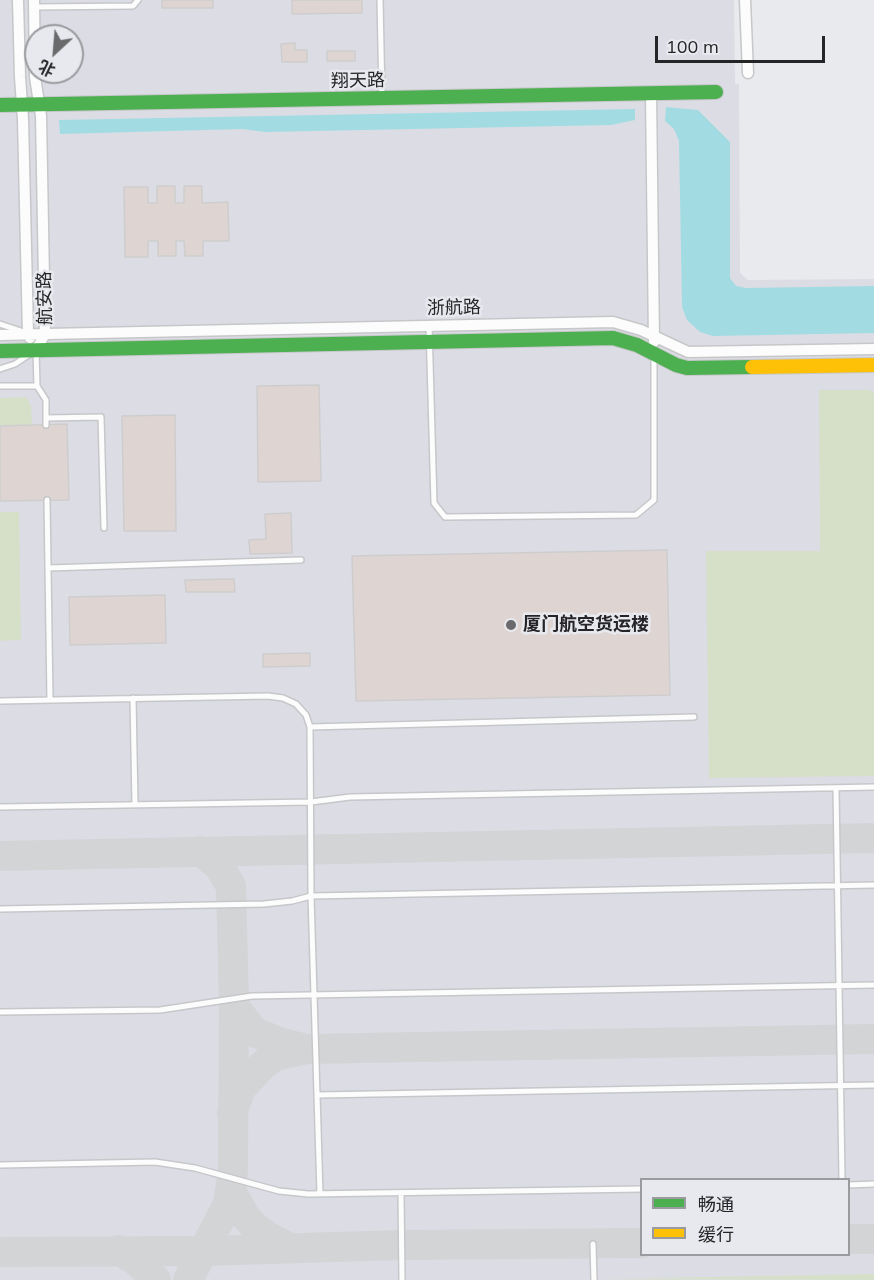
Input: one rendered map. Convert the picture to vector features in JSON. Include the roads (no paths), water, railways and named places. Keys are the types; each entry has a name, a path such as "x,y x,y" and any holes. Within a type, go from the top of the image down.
{"street":[{"name":"航安路","path":"18,0 28,334 36,350"},
{"path":"745,0 748,73"},
{"name":"航安路","path":"34,4 35,77 40,105 45,334 36,350"},
{"name":"翔天路","path":"0,105 716,92"},
{"path":"651,93 654,354"},
{"name":"浙航路","path":"0,334 613,322 641,330 688,352 874,349"},
{"name":"浙航路","path":"0,351 613,338 638,345 676,365 687,368 874,365"}],"lane":[{"path":"34,4 133,6 138,0"},
{"path":"380,0 382,98"},
{"name":"浙航路","path":"0,324 28,334"},
{"path":"429,326 434,502 445,517 636,515 654,500 654,354"},
{"path":"0,369 15,364 36,350"},
{"path":"36,350 37,386 46,400 46,425"},
{"path":"0,386 37,386"},
{"path":"46,418 101,417 104,528"},
{"path":"47,500 50,700"},
{"path":"48,568 301,561"},
{"path":"0,701 268,696 283,698 296,704 306,715 310,727 311,896 320,1194"},
{"path":"133,698 135,805"},
{"path":"310,727 694,717"},
{"path":"0,807 311,802 350,797 874,787"},
{"path":"836,788 842,1178"},
{"path":"0,909 264,904 311,896 874,885"},
{"path":"0,1012 160,1010 252,996 874,985"},
{"path":"318,1095 874,1085"},
{"path":"0,1165 154,1162 195,1168 279,1191 320,1194 640,1189"},
{"path":"850,1185 874,1184"},
{"path":"401,1193 402,1280"},
{"path":"593,1244 594,1280"}],"water":[{"path":"666,107 698,110 730,142 730,278 736,286 746,288 874,286 874,333 713,336 700,332 687,320 682,307 679,141 674,129 665,121"},
{"path":"635,109 635,120 611,125 265,132 242,129 60,134 59,120"}],"place":[{"name":"厦门航空货运楼","path":"511,625"}]}
